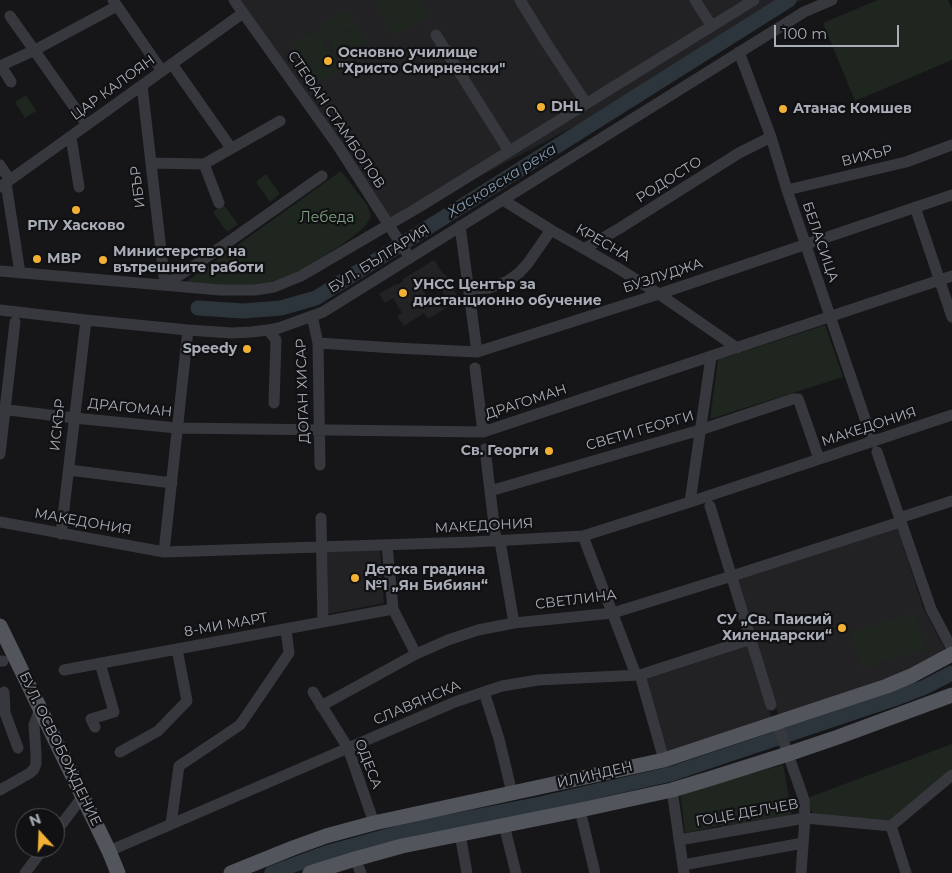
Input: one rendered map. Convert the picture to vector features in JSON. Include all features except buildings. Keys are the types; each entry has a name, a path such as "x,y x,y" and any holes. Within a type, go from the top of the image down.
{"main road":[{"name":"БУЛ. ОСВОБОЖДЕНИЕ","path":"0,626 83,796 118,873"},
{"name":"ИЛИНДЕН","path":"231,873 318,839 374,823 664,760 778,727 911,676 952,654"},
{"path":"310,873 402,846 672,790 712,778 786,750 838,737 952,695"}],"street":[{"name":"СТЕФАН СТАМБОЛОВ","path":"234,0 338,146 410,258"},
{"path":"520,0 586,103"},
{"path":"695,0 711,25"},
{"name":"БУЛ. БЪЛГАРИЯ","path":"0,271 220,290 255,290 274,287 301,276 388,225 754,0"},
{"name":"БУЛ. БЪЛГАРИЯ","path":"0,310 232,333 279,328 323,312 804,12 832,0"},
{"path":"11,82 0,66 35,50 115,3 231,148"},
{"name":"ЦАР КАЛОЯН","path":"5,183 243,13"},
{"path":"10,16 87,125"},
{"path":"436,35 509,151"},
{"name":"БЕЛАСИЦА","path":"739,52 771,137 805,245 931,609 952,649"},
{"name":"ИБЪР","path":"142,85 165,285"},
{"path":"151,163 204,164 280,121"},
{"path":"71,137 79,187"},
{"name":"РОДОСТО","path":"584,249 739,153 771,137"},
{"name":"ВИХЪР","path":"787,190 906,162 952,145"},
{"path":"204,164 219,203"},
{"path":"0,165 5,183 20,273"},
{"path":"165,285 322,176"},
{"name":"БУЗЛУДЖА","path":"318,343 477,352 659,294 952,195"},
{"name":"КРЕСНА","path":"503,200 551,230 616,266 737,348"},
{"path":"915,208 952,317"},
{"path":"460,226 477,352"},
{"path":"469,289 489,288 506,282 519,273 551,230"},
{"name":"ДРАГОМАН","path":"3,409 177,428 483,432 952,276"},
{"name":"ДОГАН ХИСАР","path":"312,316 318,343 320,465"},
{"name":"ИСКЪР","path":"61,534 86,320"},
{"path":"0,454 3,409 16,322"},
{"path":"164,552 188,330"},
{"path":"268,330 276,340 274,403"},
{"path":"690,502 711,357"},
{"path":"475,368 483,432"},
{"name":"СВЕТИ ГЕОРГИ","path":"490,491 700,430 793,399 798,400 819,459"},
{"name":"МАКЕДОНИЯ","path":"0,522 164,552 322,548 583,536 819,459 875,447 952,415"},
{"path":"485,449 496,541 500,541 514,623"},
{"path":"69,470 172,483"},
{"name":"СВЕТЛИНА","path":"321,706 416,654 448,640 478,630 514,623 613,613 732,576 952,501"},
{"path":"710,506 771,704"},
{"path":"321,518 323,622"},
{"path":"583,536 638,675 664,760"},
{"path":"387,545 393,609 416,654"},
{"name":"8-МИ МАРТ","path":"64,670 393,609"},
{"path":"171,824 179,766 240,725 289,653 286,630"},
{"name":"СЛАВЯНСКА","path":"109,851 455,702 502,686 538,680 638,675 751,639"},
{"path":"120,752 158,731 187,701 177,649"},
{"path":"95,727 91,719 114,712 100,663"},
{"path":"4,692 2,714 18,748"},
{"name":"ОДЕСА","path":"313,692 348,748 374,823"},
{"path":"484,692 499,739 512,793"},
{"path":"0,790 30,774 34,769 36,764 34,725 40,709"},
{"path":"778,727 802,794 805,818 801,873"},
{"path":"906,873 891,826 952,775"},
{"path":"672,790 684,869 803,843"},
{"path":"65,820 83,796"},
{"path":"580,810 595,873"},
{"name":"ГОЦЕ ДЕЛЧЕВ","path":"679,840 805,818 891,826"},
{"path":"504,825 516,873"},
{"path":"460,834 467,873"},
{"path":"25,873 36,858"},
{"path":"355,859 361,873"}],"shaded area":[{"path":"235,0 802,0 762,18 719,47 635,94 388,225"},
{"name":"УНСС Център за дистанционно обучение","path":"434,260 456,290 454,291 460,300 428,319 424,313 404,326 397,316 402,313 393,298 385,303 379,294 397,285 403,279","holes":["435,280 445,296 432,304 422,288"]},
{"name":"СУ „Св. Паисий Хилендарски“","path":"897,527 923,607 945,649 921,666 779,716 734,578"},
{"name":"Детска градина №1 „Ян Бибиян“","path":"380,550 384,603 328,614 327,552"},
{"path":"748,644 772,720 666,756 643,677"}],"green space":[{"path":"374,0 419,0 429,17 394,36"},
{"path":"878,0 948,0 952,9 952,60 855,101 823,23"},
{"path":"348,9 356,25 328,40 319,25"},
{"path":"358,27 367,43 338,58 329,43"},
{"path":"317,29 341,71 316,85 292,43"},
{"path":"26,95 36,111 25,118 15,102"},
{"name":"Лебеда","path":"341,171 367,205 371,217 365,226 350,239 293,276 257,285 226,286 186,282"},
{"path":"266,174 280,194 270,202 256,182"},
{"path":"223,204 238,224 227,232 213,212"},
{"path":"825,325 843,377 710,419 718,360"},
{"path":"914,612 926,648 863,668 851,632"},
{"path":"952,744 952,769 890,820 817,815 809,807 808,799 810,797"},
{"path":"783,765 792,814 728,830 723,830 722,825 685,833 680,792"}],"waterway":[{"name":"Хасковска река","path":"198,308 243,311 281,308 316,298 789,0"},
{"path":"272,873 326,853 413,829 540,804 671,774 894,699 925,687 952,673"}],"place":[{"name":"Основно училище \"Христо Смирненски\"","path":"328,61"},
{"name":"DHL","path":"541,107"},
{"name":"Атанас Комшев","path":"783,109"},
{"name":"РПУ Хасково","path":"76,210"},
{"name":"МВР","path":"37,259"},
{"name":"Министерство на вътрешните работи","path":"103,260"},
{"name":"УНСС Център за дистанционно обучение","path":"403,293"},
{"name":"Speedy","path":"247,349"},
{"name":"Св. Георги","path":"549,451"},
{"name":"Детска градина №1 „Ян Бибиян“","path":"355,578"},
{"name":"СУ „Св. Паисий Хилендарски“","path":"842,628"}]}
